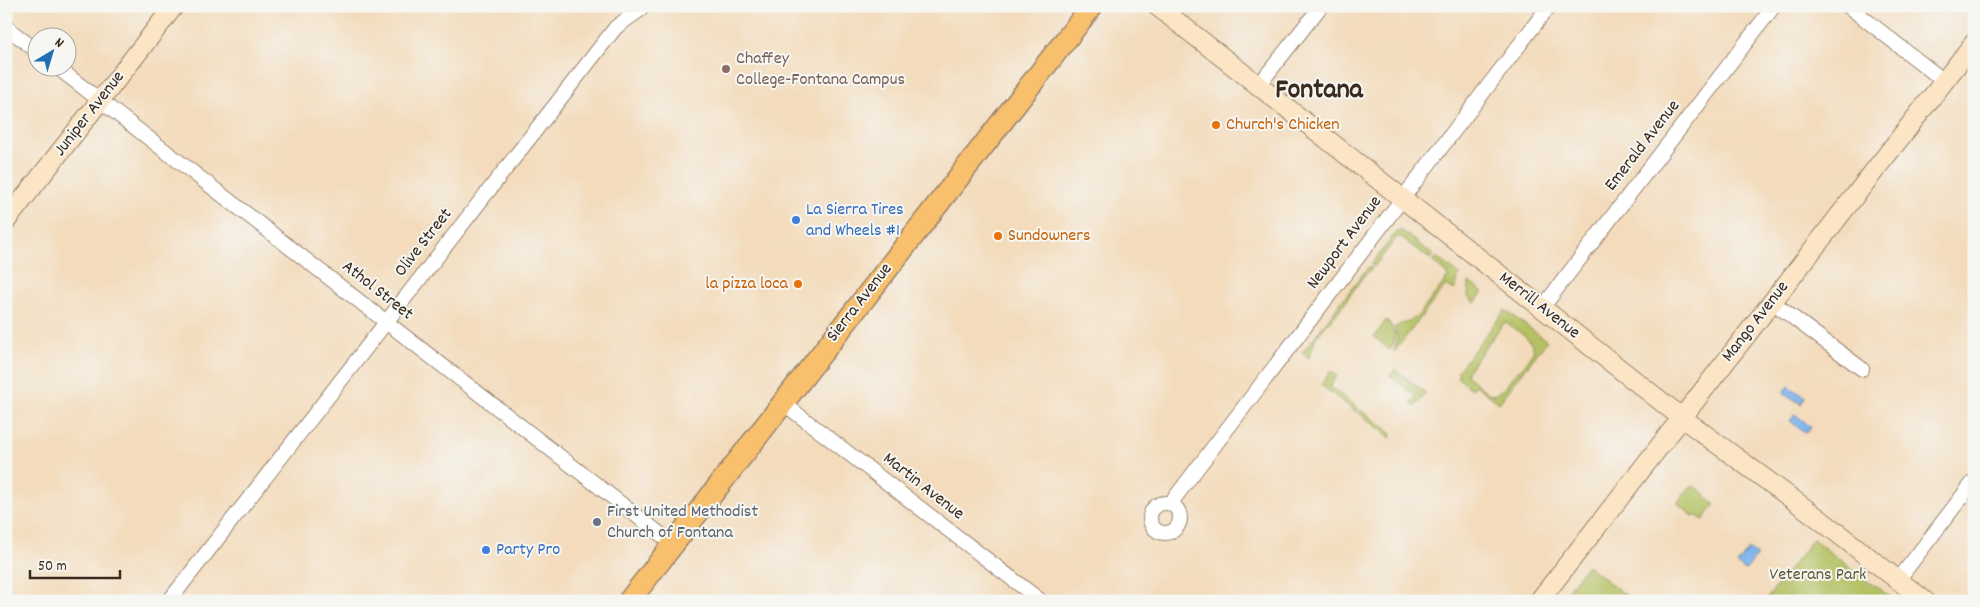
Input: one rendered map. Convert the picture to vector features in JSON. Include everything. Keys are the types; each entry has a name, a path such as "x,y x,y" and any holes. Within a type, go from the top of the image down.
{"main road":[{"name":"Sierra Avenue","path":"629,601 1092,6"}],"street":[{"name":"Juniper Avenue","path":"6,222 174,6"},
{"name":"Merrill Avenue","path":"1157,6 1681,417 1925,601"},
{"path":"1258,86 1321,6"},
{"name":"Newport Avenue","path":"1170,504 1549,6"},
{"name":"Emerald Avenue","path":"1542,308 1774,6"},
{"path":"1848,6 1944,81"},
{"name":"Olive Street","path":"169,601 616,27 641,9"},
{"path":"6,27 28,44"},
{"name":"Mango Avenue","path":"1538,601 1974,43"},
{"name":"Athol Street","path":"71,78 673,544"},
{"path":"1772,301 1862,369"},
{"name":"Martin Avenue","path":"783,403 1041,601"},
{"path":"1898,580 1974,481"}],"green space":[{"path":"1397,231 1402,231 1433,255 1430,259 1400,237 1397,237 1374,267 1371,265"},
{"path":"1436,257 1460,275 1455,288 1454,290 1446,285 1394,352 1397,339 1395,327 1417,317 1448,277 1448,274 1432,261"},
{"path":"1369,266 1372,269 1365,274 1335,316 1316,337 1309,358 1302,353"},
{"path":"1469,282 1483,292 1475,303 1468,297"},
{"path":"1505,310 1547,341 1499,403 1475,385 1472,389 1457,377 1459,374 1457,372","holes":["1506,323 1525,337 1534,350 1506,387 1494,395 1467,376 1466,373 1503,324"]},
{"path":"1386,320 1394,331 1394,342 1390,350 1374,337"},
{"path":"1395,369 1426,393 1416,406 1411,402 1416,396 1390,376"},
{"path":"1331,371 1337,376 1332,382 1331,387 1359,409 1356,412 1321,385"},
{"path":"1361,410 1390,432 1391,438 1359,413"},
{"path":"1691,486 1701,491 1715,505 1703,520 1693,516 1679,505 1678,502"},
{"name":"Veterans Park","path":"1813,539 1875,585 1895,601 1765,601"},
{"path":"1587,565 1633,601 1559,601"}],"water":[{"path":"1789,386 1805,397 1801,404 1784,393"},
{"path":"1795,414 1811,427 1806,433 1790,421"},
{"path":"1749,549 1757,556 1745,571 1737,564"}],"place":[{"name":"Chaffey College-Fontana Campus","path":"726,69"},
{"name":"Church's Chicken","path":"1216,125"},
{"name":"La Sierra Tires and Wheels #1","path":"796,220"},
{"name":"Sundowners","path":"998,236"},
{"name":"la pizza loca","path":"798,284"},
{"name":"First United Methodist Church of Fontana","path":"597,522"},
{"name":"Party Pro","path":"486,550"}],"district":[{"name":"Fontana","path":"1319,92"}]}
